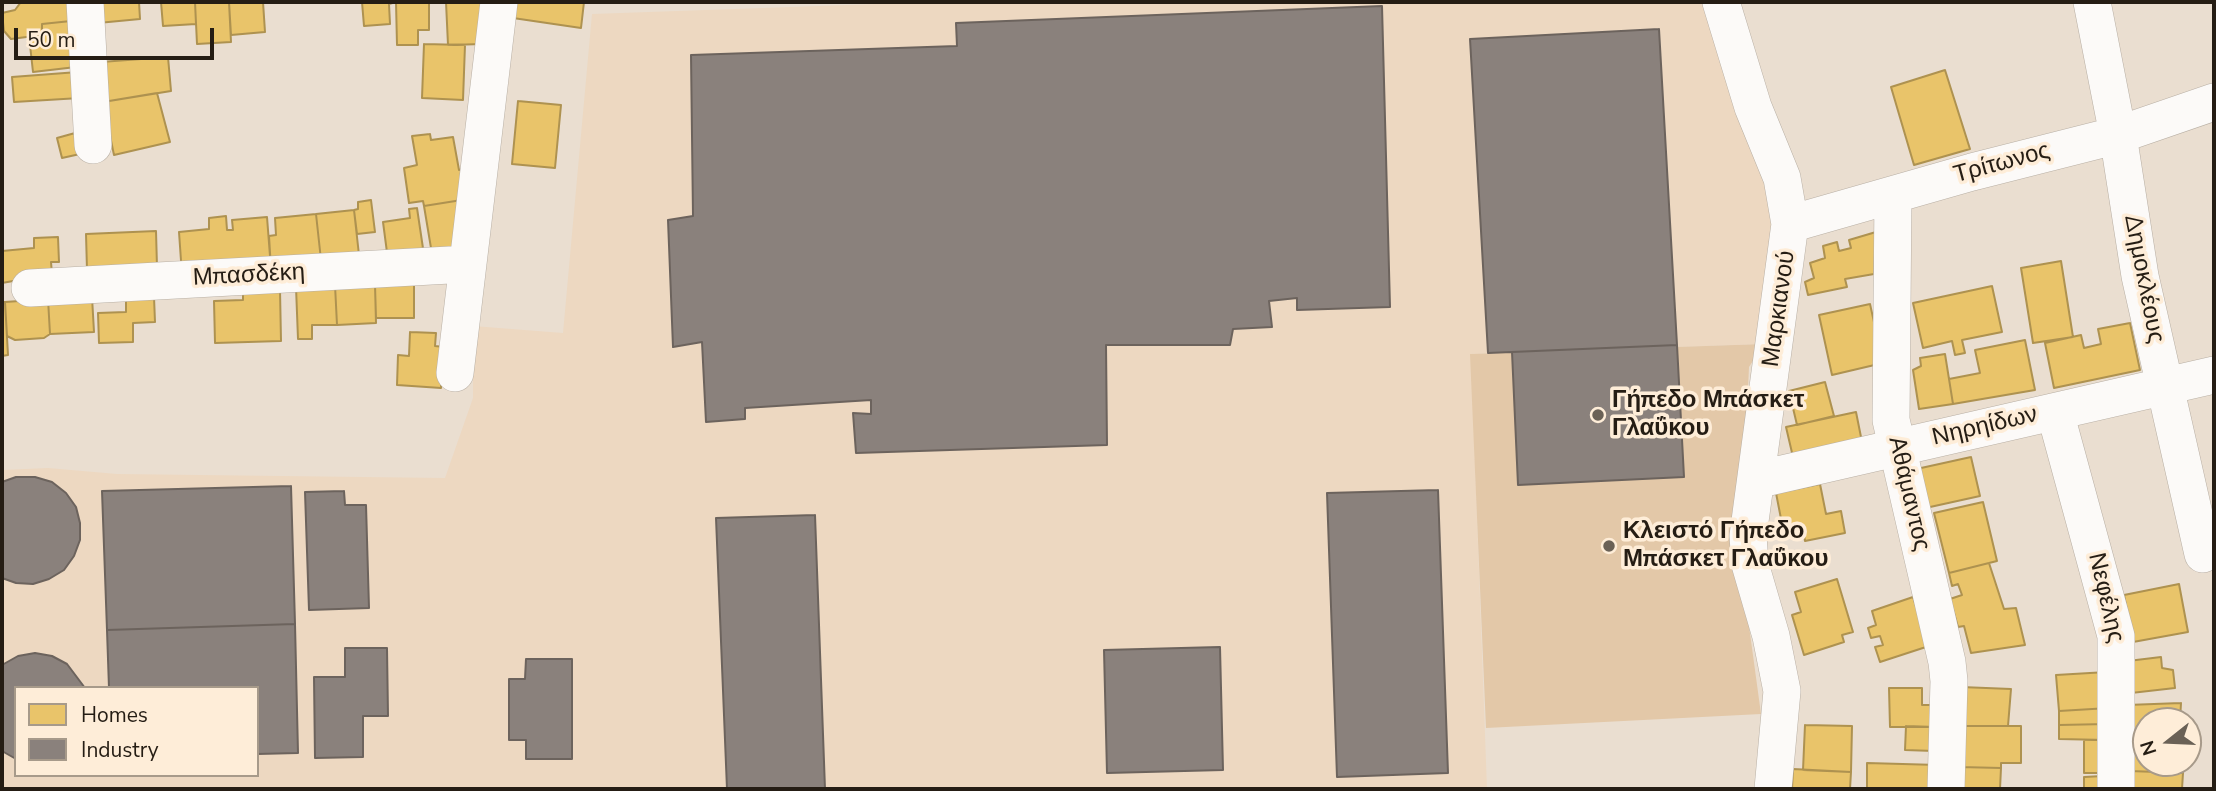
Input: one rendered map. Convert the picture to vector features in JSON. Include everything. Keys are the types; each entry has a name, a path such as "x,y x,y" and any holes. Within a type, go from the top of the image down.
{"street":[{"path":"85,2 93,145"},
{"path":"455,373 499,2"},
{"name":"Μαρκιανού","path":"1721,2 1754,107 1782,177 1790,224 1748,536 1750,564 1771,635 1782,691 1773,789"},
{"name":"Δημοκλέους","path":"2092,2 2118,135 2140,276 2203,554"},
{"name":"Τρίτωνος","path":"1790,224 2118,135 2214,102"},
{"name":"Αθάμαντος","path":"1893,195 1891,420 1895,448 1950,681 1945,789"},
{"name":"Μπασδέκη","path":"30,288 468,264"},
{"name":"Νηρηίδων","path":"1756,480 2214,375"},
{"name":"Νεφέλης","path":"2055,411 2116,636 2116,789"}],"shaded area":[{"path":"933,2 1711,2 1779,222 1764,344 1471,354 1487,789 2,789 2,470 48,468 117,474 445,478 473,398 473,326 563,333 592,14"},
{"name":"Κλειστό Γήπεδο Μπάσκετ Γλαΰκου","path":"1764,344 1749,367 1740,560 1761,714 1486,728 1470,354"}],"building: Homes":[{"path":"21,2 73,2 71,21 42,24 42,35 11,39 4,31 2,13 15,10"},
{"path":"96,2 139,2 140,19 98,23"},
{"path":"161,2 195,2 196,24 163,26"},
{"path":"195,2 229,2 231,42 197,44"},
{"path":"229,2 263,2 265,32 231,35"},
{"path":"362,2 396,2 389,4 390,24 364,26"},
{"path":"396,2 429,2 429,30 418,30 418,45 397,45"},
{"path":"446,2 482,2 483,44 448,45"},
{"path":"516,2 584,2 581,28 513,18"},
{"path":"71,21 76,67 33,72 29,36 42,35 42,24"},
{"path":"424,44 465,45 463,100 422,98"},
{"path":"168,57 171,91 103,102 101,62"},
{"path":"1945,70 1970,149 1914,165 1891,87"},
{"path":"78,72 80,98 14,102 12,77"},
{"path":"157,93 170,142 114,155 103,102"},
{"path":"518,101 561,105 555,168 512,164"},
{"path":"75,133 80,154 62,158 57,138"},
{"path":"430,134 431,140 453,137 459,170 463,169 468,199 424,206 423,201 409,203 404,168 417,165 412,136"},
{"path":"468,199 464,249 432,254 424,206"},
{"path":"371,200 375,232 357,234 354,210 358,209 358,202"},
{"path":"417,208 424,255 388,260 383,222 410,218 409,209"},
{"path":"354,210 359,255 321,260 316,214"},
{"path":"316,214 321,260 271,269 269,236 276,235 275,218"},
{"path":"226,216 227,230 233,230 232,220 267,217 271,269 182,275 179,232 209,229 209,218"},
{"path":"156,231 157,267 87,270 86,234"},
{"path":"1876,232 1874,274 1845,279 1847,287 1808,295 1805,282 1814,278 1810,263 1825,258 1823,246 1837,242 1839,251 1851,248 1849,240"},
{"path":"58,237 59,262 51,262 52,274 2,283 2,251 34,248 34,238"},
{"path":"2061,261 2073,337 2033,343 2021,268"},
{"path":"335,285 337,325 312,325 312,339 298,339 296,287"},
{"path":"335,285 375,285 376,323 337,325"},
{"path":"375,285 414,285 414,318 376,318"},
{"path":"1992,286 2002,332 1962,340 1965,353 1955,355 1952,341 1923,348 1913,303"},
{"path":"243,290 280,290 281,341 215,343 214,301 243,300"},
{"path":"92,297 94,332 50,334 48,299"},
{"path":"154,297 155,322 133,323 133,342 99,343 98,313 126,312 126,298"},
{"path":"48,299 50,334 44,338 15,340 7,336 5,302"},
{"path":"2,302 5,302 8,355 2,356"},
{"path":"1870,304 1883,363 1832,375 1819,315"},
{"path":"2130,323 2140,370 2054,388 2045,343 2081,335 2084,348 2101,344 2098,329"},
{"path":"410,332 436,333 435,346 444,347 441,388 397,385 398,355 409,356"},
{"path":"2025,340 2035,390 1953,404 1949,379 1980,373 1975,350"},
{"path":"1945,354 1953,404 1919,409 1913,370 1921,366 1920,358"},
{"path":"1825,382 1834,416 1797,425 1789,391"},
{"path":"1856,412 1862,442 1793,457 1786,427"},
{"path":"1971,457 1980,496 1921,509 1912,470"},
{"path":"1820,484 1826,514 1841,511 1845,533 1805,541 1802,525 1783,529 1776,493"},
{"path":"1983,502 1997,561 1949,573 1934,513"},
{"path":"1989,563 2004,609 2016,608 2025,645 1971,653 1964,626 1958,627 1950,599 1962,595 1958,584 1952,586 1949,573"},
{"path":"1837,579 1853,632 1842,635 1844,642 1804,655 1792,615 1801,612 1795,592"},
{"path":"2179,584 2188,632 2133,642 2124,595"},
{"path":"1913,597 1929,646 1880,662 1875,647 1883,645 1880,636 1871,638 1868,628 1876,625 1872,611"},
{"path":"2161,657 2162,668 2173,670 2175,688 2131,693 2128,661"},
{"path":"2107,672 2109,708 2059,711 2056,675"},
{"path":"1961,687 2011,689 2008,726 1961,726"},
{"path":"1889,688 1922,688 1922,705 1935,705 1935,727 1890,727"},
{"path":"2181,703 2181,707 2132,707 2132,736 2127,705"},
{"path":"2109,708 2107,724 2059,725 2059,711"},
{"path":"2107,724 2106,740 2059,739 2059,725"},
{"path":"1805,725 1852,726 1851,772 1803,770"},
{"path":"1906,726 1935,727 1934,751 1905,750"},
{"path":"1961,726 2021,726 2021,763 2001,763 2001,768 1960,767"},
{"path":"2131,736 2132,736 2132,771"},
{"path":"2084,740 2106,740 2106,773 2084,773"},
{"path":"1867,763 1938,765 1937,789 1867,789"},
{"path":"1960,767 2001,768 2000,789 1958,789"},
{"path":"1793,769 1851,772 1850,789 1792,789"},
{"path":"2130,771 2132,777 2183,777 2182,789 2129,789"},
{"path":"2103,776 2103,789 2084,789 2084,777"}],"building: Industry":[{"path":"1382,6 1390,307 1297,310 1297,298 1269,301 1272,327 1233,329 1230,345 1106,345 1107,445 856,453 853,413 871,414 871,400 745,408 745,419 706,422 702,342 673,347 668,220 693,216 691,55 957,46 956,23"},
{"path":"1659,29 1677,345 1488,353 1470,39"},
{"name":"Γήπεδο Μπάσκετ Γλαΰκου","path":"1677,345 1684,477 1518,485 1512,352"},
{"path":"16,477 35,477 52,482 66,493 76,507 80,523 80,540 74,556 64,570 33,584 16,583 2,578 2,482"},
{"path":"291,486 295,624 107,630 102,491"},
{"path":"1438,490 1448,773 1337,777 1327,493"},
{"path":"344,491 345,505 366,505 369,608 309,610 305,492"},
{"path":"815,515 825,789 727,789 716,518"},
{"path":"295,624 298,753 259,754 259,686 109,686 107,630"},
{"path":"1220,647 1223,770 1107,773 1104,650"},
{"path":"345,648 387,648 388,716 363,716 363,757 315,758 314,677 345,677"},
{"path":"35,653 52,656 67,664 84,686 14,686 14,758 2,751 2,665 18,656"},
{"path":"526,659 572,659 572,759 526,759 526,740 509,740 509,679 525,679"}],"place":[{"name":"Γήπεδο Μπάσκετ Γλαΰκου","path":"1598,415"},
{"name":"Κλειστό Γήπεδο Μπάσκετ Γλαΰκου","path":"1609,546"}]}
